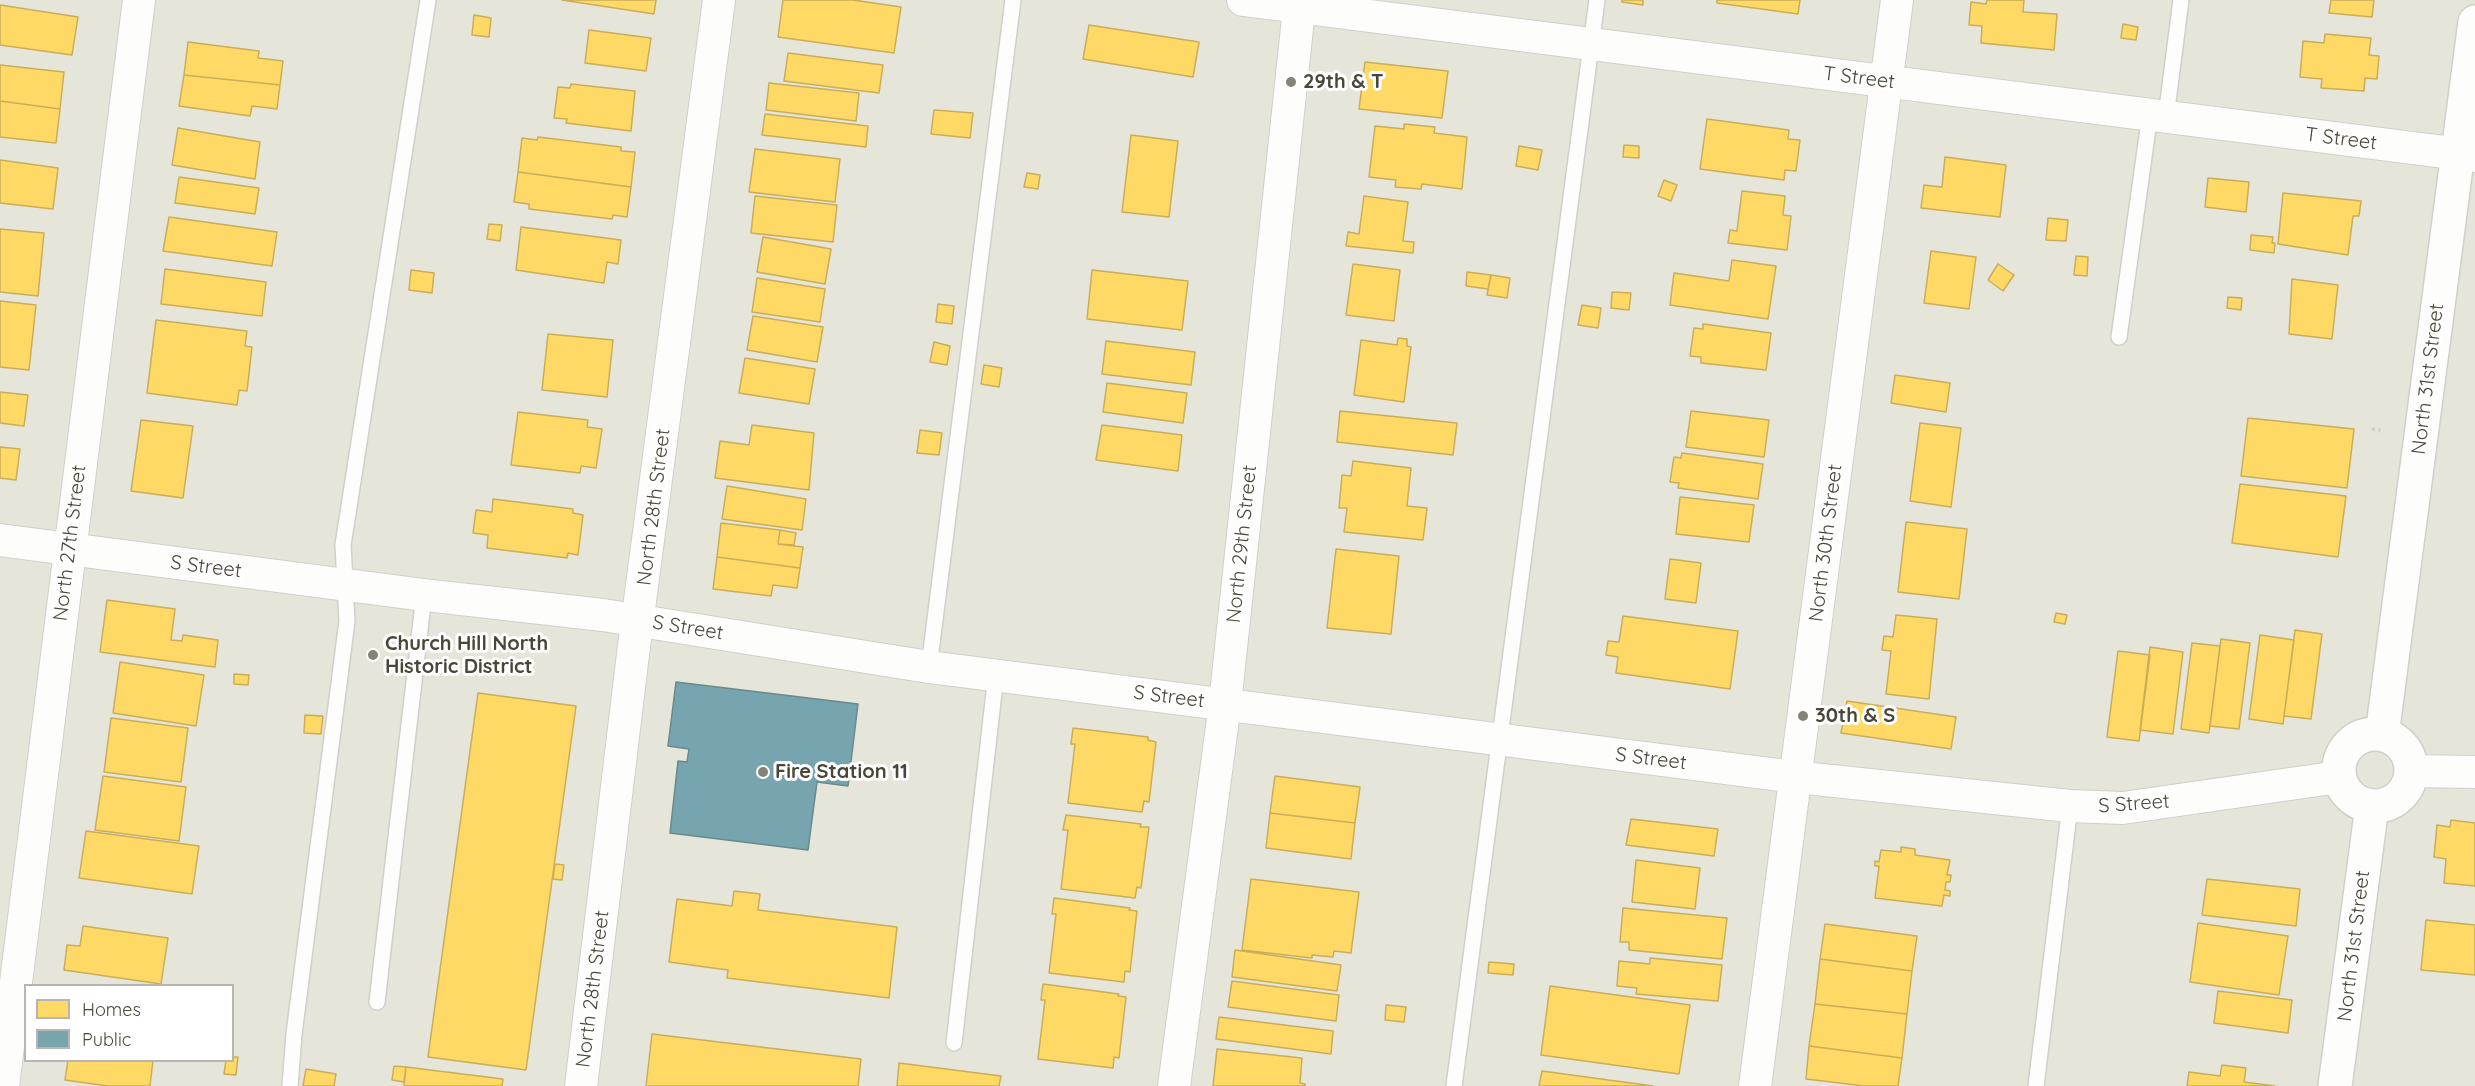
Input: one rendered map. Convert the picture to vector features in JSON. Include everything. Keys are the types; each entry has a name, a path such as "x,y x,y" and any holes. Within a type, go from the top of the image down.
{"street":[{"name":"North 27th Street","path":"3,1086 139,0"},
{"name":"North 28th Street","path":"581,1086 719,0"},
{"name":"T Street","path":"1243,0 1299,3 1591,44 2466,155"},
{"name":"North 30th Street","path":"1755,1086 1898,0"},
{"name":"North 29th Street","path":"1174,1086 1225,704 1299,3"},
{"name":"North 31st Street","path":"2382,735 2466,155 2475,22"},
{"name":"S Street","path":"0,540 639,621 929,667 1796,777 2070,807 2123,808 2339,777"},
{"path":"2370,735 2382,735 2391,738 2406,752 2411,771 2409,783 2394,801 2372,806 2350,797 2339,777 2339,765 2349,744 2370,735"},
{"path":"2411,771 2475,772"},
{"name":"North 31st Street","path":"2335,1086 2372,806"}],"lane":[{"path":"291,1086 294,1034 347,621 343,545 428,0"},
{"path":"929,667 1013,0"},
{"path":"1454,1086 1597,0"},
{"path":"2119,336 2181,0"},
{"path":"377,1002 424,595"},
{"path":"954,1043 996,675"},
{"path":"2036,1086 2070,807"}],"path":[{"path":"2372,429 2386,431"}],"shaded area":[{"path":"0,0 2475,0 2475,1086 0,1086"}],"building: Homes":[{"path":"562,0 656,0 654,14"},
{"path":"783,0 853,0 901,7 894,53 778,37"},
{"path":"1622,0 1643,0 1643,5 1622,2"},
{"path":"1717,0 1800,0 1798,14 1717,3"},
{"path":"1987,0 2024,0 2023,12 2057,14 2054,50 1981,43 1982,26 1969,25 1971,2 1986,4"},
{"path":"2331,0 2374,0 2372,17 2329,13"},
{"path":"0,5 78,17 72,55 0,45"},
{"path":"474,15 491,18 489,37 472,35"},
{"path":"2123,24 2138,27 2136,40 2121,38"},
{"path":"1089,25 1199,42 1193,77 1083,59"},
{"path":"589,30 651,38 646,71 585,63"},
{"path":"2325,34 2371,38 2369,55 2379,56 2377,79 2365,78 2364,91 2321,88 2322,79 2300,77 2303,41 2324,43"},
{"path":"188,42 259,51 258,58 283,61 280,85 184,75"},
{"path":"788,53 883,65 879,93 784,81"},
{"path":"1365,62 1448,71 1442,118 1359,109"},
{"path":"0,65 64,72 60,109 0,101"},
{"path":"184,75 280,85 277,109 252,106 250,116 179,106"},
{"path":"769,83 859,93 856,121 766,110"},
{"path":"571,84 635,91 631,131 566,123 567,119 554,118 558,87 570,88"},
{"path":"0,101 60,109 56,143 0,137"},
{"path":"934,110 973,113 970,138 931,134"},
{"path":"765,114 868,126 866,147 762,135"},
{"path":"1707,119 1789,130 1788,139 1800,140 1796,171 1785,170 1784,180 1700,169"},
{"path":"1404,124 1435,127 1434,133 1467,137 1462,189 1422,184 1421,189 1395,187 1396,180 1369,177 1375,126 1404,129"},
{"path":"178,128 260,142 255,179 172,165"},
{"path":"1131,135 1178,141 1169,217 1122,212"},
{"path":"538,137 621,147 621,151 635,152 631,187 518,172 522,138 537,140"},
{"path":"1624,145 1639,146 1639,158 1623,157"},
{"path":"1519,146 1542,150 1538,170 1516,166"},
{"path":"755,149 840,159 835,202 749,192"},
{"path":"1945,157 2006,165 2000,217 1921,208 1924,185 1942,187"},
{"path":"0,160 58,168 53,209 0,203"},
{"path":"518,172 631,187 627,217 613,215 612,219 529,209 529,204 514,202"},
{"path":"1027,173 1040,175 1038,189 1024,187"},
{"path":"179,177 259,188 255,214 175,203"},
{"path":"2208,178 2249,182 2246,212 2205,207"},
{"path":"1664,180 1677,185 1671,201 1658,196"},
{"path":"1742,191 1785,196 1783,215 1791,216 1787,250 1728,243 1730,230 1737,231"},
{"path":"2283,193 2361,201 2359,216 2353,216 2348,255 2278,244"},
{"path":"755,196 837,205 833,242 751,233"},
{"path":"1364,196 1408,202 1403,241 1414,242 1413,253 1346,246 1348,232 1359,234"},
{"path":"169,217 277,232 272,266 163,251"},
{"path":"2048,218 2068,220 2066,241 2046,240"},
{"path":"489,224 502,225 500,241 487,239"},
{"path":"521,227 621,240 618,264 607,262 604,283 516,270"},
{"path":"0,229 44,233 38,296 0,292"},
{"path":"2251,235 2273,237 2274,253 2250,250"},
{"path":"763,237 831,249 825,284 757,272"},
{"path":"1931,251 1976,257 1969,309 1924,303"},
{"path":"2076,256 2088,257 2087,276 2074,275"},
{"path":"1732,260 1776,266 1768,319 1670,305 1674,273 1729,281"},
{"path":"1353,264 1400,270 1394,321 1346,315"},
{"path":"1998,264 2014,275 2003,291 1988,280"},
{"path":"165,269 266,282 262,316 161,304"},
{"path":"411,270 434,273 432,293 409,290"},
{"path":"1092,270 1188,281 1182,330 1087,319"},
{"path":"1467,272 1491,275 1488,289 1466,286"},
{"path":"1491,275 1510,278 1507,298 1487,295"},
{"path":"757,278 825,289 820,322 752,312"},
{"path":"2292,279 2338,285 2332,339 2289,334"},
{"path":"1612,292 1631,293 1629,310 1611,308"},
{"path":"2228,297 2242,298 2241,310 2227,308"},
{"path":"0,301 36,305 29,370 0,367"},
{"path":"938,304 954,306 952,324 936,322"},
{"path":"1582,305 1601,308 1598,328 1578,325"},
{"path":"753,316 823,327 817,362 747,350"},
{"path":"156,320 247,331 245,346 252,347 247,391 239,390 237,405 147,393"},
{"path":"1703,324 1771,333 1766,370 1701,363 1701,357 1690,356 1694,328 1703,329"},
{"path":"548,334 613,340 607,397 542,390"},
{"path":"1398,338 1407,339 1407,346 1411,347 1404,402 1354,395 1361,340 1397,345"},
{"path":"1106,341 1195,352 1191,385 1102,374"},
{"path":"934,342 950,346 947,365 930,362"},
{"path":"745,358 815,369 809,404 739,393"},
{"path":"984,365 1002,368 999,387 981,384"},
{"path":"1895,375 1950,383 1946,412 1891,403"},
{"path":"1107,383 1187,393 1183,423 1103,412"},
{"path":"0,392 28,395 24,426 0,423"},
{"path":"1340,411 1457,423 1453,455 1337,442"},
{"path":"1691,411 1769,420 1764,457 1686,447"},
{"path":"518,412 588,420 587,427 602,429 596,468 581,466 580,473 511,465"},
{"path":"2248,418 2354,429 2347,488 2241,476"},
{"path":"141,420 193,426 183,498 131,491"},
{"path":"1920,423 1961,428 1951,507 1910,501"},
{"path":"752,425 814,433 809,490 715,478 720,441 749,445"},
{"path":"1102,425 1182,435 1178,471 1096,460"},
{"path":"920,430 942,433 939,455 917,453"},
{"path":"0,447 20,449 16,480 0,478"},
{"path":"1682,453 1763,464 1758,499 1678,488 1679,483 1670,482 1674,457 1681,458"},
{"path":"1353,461 1411,468 1407,506 1427,508 1423,540 1344,532 1347,508 1339,508 1342,475 1351,476"},
{"path":"2240,484 2346,496 2338,557 2232,543"},
{"path":"727,486 806,499 802,530 722,519"},
{"path":"1680,497 1754,505 1749,542 1676,534"},
{"path":"493,499 573,509 573,513 583,515 578,555 568,553 567,558 487,548 488,535 473,533 476,510 492,512"},
{"path":"1906,522 1967,529 1959,599 1898,592"},
{"path":"721,523 780,530 778,544 803,547 800,568 717,557"},
{"path":"780,530 796,533 794,545 778,544"},
{"path":"1336,549 1399,556 1391,634 1327,628"},
{"path":"717,557 800,568 797,588 773,585 771,596 713,589"},
{"path":"1670,559 1701,563 1696,603 1665,599"},
{"path":"107,600 175,609 171,640 182,641 183,635 218,640 215,667 100,652"},
{"path":"2056,613 2067,615 2065,624 2054,622"},
{"path":"1896,615 1937,619 1929,699 1886,694 1891,651 1882,650 1884,636 1893,637"},
{"path":"1623,616 1738,631 1730,689 1616,673 1618,657 1606,655 1608,641 1619,642"},
{"path":"2295,630 2322,634 2311,719 2284,716"},
{"path":"2260,635 2294,640 2283,724 2249,719"},
{"path":"2221,639 2250,643 2239,729 2210,726"},
{"path":"2192,643 2220,646 2209,733 2181,729"},
{"path":"2150,647 2183,652 2173,734 2140,730"},
{"path":"2118,651 2150,655 2139,741 2107,737"},
{"path":"120,662 204,675 196,726 113,713"},
{"path":"234,674 249,675 248,685 234,684"},
{"path":"478,693 576,706 526,1070 428,1057"},
{"path":"1847,701 1956,717 1951,749 1841,733"},
{"path":"305,715 323,716 321,734 304,733"},
{"path":"111,718 188,728 181,782 104,772"},
{"path":"1073,728 1148,737 1148,740 1156,742 1149,802 1144,801 1142,812 1068,803 1075,744 1071,744"},
{"path":"103,776 186,787 179,841 95,830"},
{"path":"1275,776 1360,787 1355,823 1270,813"},
{"path":"1270,813 1355,823 1351,859 1266,848"},
{"path":"1066,815 1141,824 1140,827 1149,827 1141,888 1137,887 1135,898 1061,889 1068,830 1063,830"},
{"path":"1631,819 1718,829 1714,856 1626,845"},
{"path":"2451,820 2475,823 2475,886 2444,883 2446,859 2434,857 2437,825 2450,827"},
{"path":"86,831 199,846 192,894 79,878"},
{"path":"1901,847 1915,849 1915,855 1950,860 1947,875 1951,875 1950,882 1946,882 1945,890 1950,891 1950,896 1944,895 1942,906 1875,898 1879,866 1875,866 1875,861 1879,862 1881,850 1901,852"},
{"path":"1636,860 1700,868 1695,909 1632,902"},
{"path":"555,864 564,865 562,880 553,879"},
{"path":"1251,879 1359,892 1351,953 1334,951 1333,957 1312,955 1312,958 1242,950"},
{"path":"2207,879 2300,889 2296,926 2202,915"},
{"path":"734,891 760,894 758,910 897,927 889,998 727,978 728,970 669,962 677,899 732,906"},
{"path":"1054,898 1130,908 1129,910 1137,911 1130,972 1125,971 1124,982 1049,973 1056,914 1052,914"},
{"path":"1623,908 1727,918 1722,959 1629,950 1629,942 1620,942"},
{"path":"2426,920 2475,925 2475,975 2421,970"},
{"path":"2198,923 2288,936 2279,995 2190,982"},
{"path":"1825,924 1917,936 1912,971 1820,959"},
{"path":"83,926 168,938 161,984 64,970 67,945 80,946"},
{"path":"1235,950 1341,965 1337,991 1232,977"},
{"path":"1650,958 1722,965 1718,1001 1636,994 1637,988 1617,986 1619,961 1650,964"},
{"path":"1820,959 1912,971 1907,1014 1815,1004"},
{"path":"1489,962 1514,964 1513,975 1488,973"},
{"path":"1232,981 1339,995 1336,1021 1228,1007"},
{"path":"1043,984 1119,994 1118,996 1126,997 1119,1058 1114,1057 1113,1068 1038,1059 1045,1000 1041,1000"},
{"path":"1550,986 1690,1005 1679,1074 1541,1055"},
{"path":"2218,991 2292,1000 2288,1033 2214,1023"},
{"path":"1815,1004 1907,1014 1902,1058 1809,1046"},
{"path":"1386,1005 1406,1007 1404,1022 1385,1020"},
{"path":"1219,1017 1333,1031 1331,1054 1216,1039"},
{"path":"652,1034 861,1059 858,1086 646,1086"},
{"path":"1809,1046 1902,1058 1898,1086 1864,1086 1806,1079"},
{"path":"1217,1049 1302,1058 1300,1083 1305,1086 1213,1086"},
{"path":"234,1057 238,1057 236,1075 224,1074 226,1062 234,1062"},
{"path":"68,1062 153,1062 150,1086 108,1086 65,1080"},
{"path":"899,1063 1001,1076 999,1086 897,1086"},
{"path":"2222,1065 2246,1068 2244,1082 2275,1086 2187,1086 2189,1072 2220,1076"},
{"path":"394,1066 406,1067 404,1082 392,1080"},
{"path":"406,1067 503,1079 502,1086 404,1086"},
{"path":"306,1069 336,1074 334,1086 303,1086"},
{"path":"1542,1071 1653,1086 1539,1086"}],"building: Public":[{"name":"Fire Station 11","path":"676,682 858,704 848,786 817,782 808,850 670,833 678,761 687,762 689,749 668,746"}],"place":[{"name":"29th & T","path":"1291,82"},
{"name":"Church Hill North Historic District","path":"373,655"},
{"name":"30th & S","path":"1803,716"},
{"name":"Fire Station 11","path":"763,772"}]}
